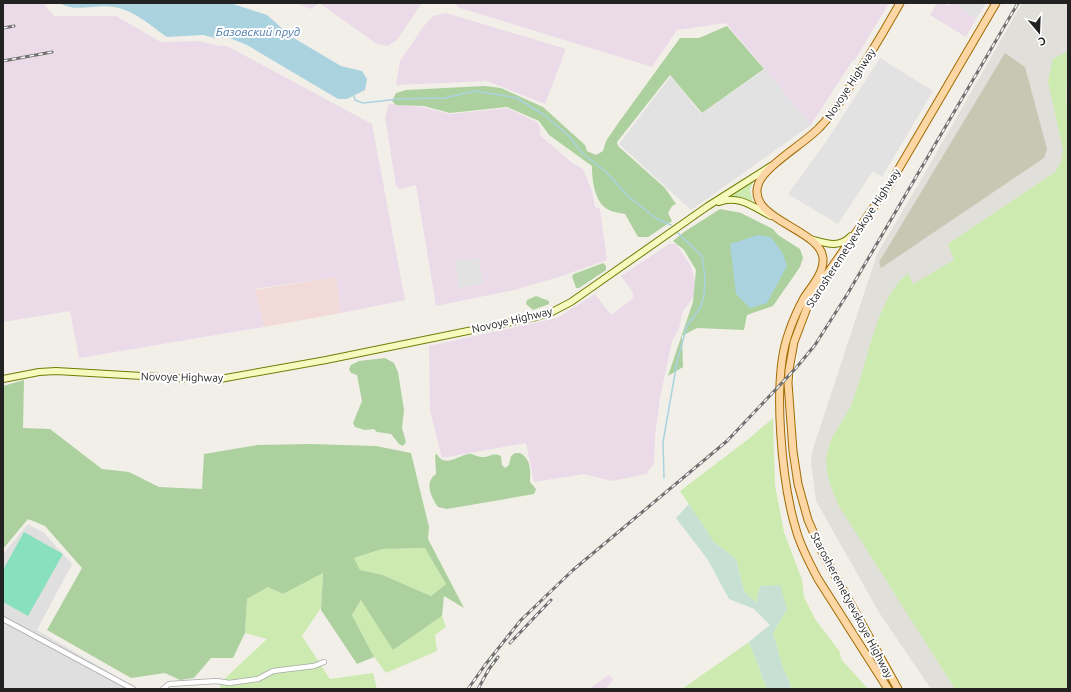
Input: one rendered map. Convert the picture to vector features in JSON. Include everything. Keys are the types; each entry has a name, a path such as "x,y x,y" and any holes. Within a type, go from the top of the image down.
{"main road":[{"name":"Novoye Highway","path":"3,379 39,372 56,372 220,379 326,360 550,313 571,302 708,206 779,161 810,137 831,115 900,3"},
{"name":"Starosheremetyevskoye Highway","path":"898,689 814,535 802,504 791,432 788,383 792,354 800,324 818,287 888,187 996,3"},
{"path":"774,217 759,198 758,185 761,179 779,161"},
{"path":"708,206 723,200 739,200 774,217 810,239 825,243 838,244 849,239 858,230"},
{"name":"Starosheremetyevskoye Highway","path":"810,239 819,247 824,261 820,273 805,297 788,334 780,369 780,404 783,452 789,495 797,532 809,563 888,689"}],"street":[{"path":"3,619 133,689"},
{"path":"163,689 169,684 217,681 229,683 258,679 273,671 314,666 324,662"}],"shaded area":[{"path":"3,3 45,3 46,7 54,16 116,16 161,42 198,41 227,46 372,124 405,300 341,313 336,277 255,289 264,327 79,358 70,311 3,322"},
{"path":"296,3 319,3 311,9"},
{"path":"319,3 422,3 397,40 387,46 377,44"},
{"path":"453,3 889,3 855,60 853,60 811,125 726,23 677,30 652,67 460,8"},
{"path":"937,3 944,3 949,6 952,3 955,3 976,19 966,37 930,15"},
{"path":"955,3 986,3 976,19"},
{"path":"1022,3 1068,3 1068,689 931,689 880,614 816,501 811,463 812,452 877,254"},
{"path":"446,13 566,49 545,104 487,81 396,85 400,61 424,26 433,16"},
{"path":"1005,53 1025,67 1047,149 1044,158 881,268 879,262"},
{"path":"880,58 933,91 882,177 873,171 838,224 788,194 828,139"},
{"path":"765,69 811,125 691,210 619,144 671,76 701,114"},
{"path":"389,104 423,107 450,114 507,108 537,122 540,127 540,135 572,163 583,169 592,191 595,207 600,209 607,260 559,277 514,290 436,306 416,185 400,189 396,186 385,117"},
{"path":"669,244 676,244 691,266 695,281 694,296 683,311 679,328 672,341 660,398 655,436 654,464 646,474 612,481 584,474 534,482 526,443 442,458 430,410 429,346 557,318 595,294 611,315 634,298 632,291 621,276"},
{"path":"479,258 483,284 459,288 455,261"},
{"path":"336,277 341,313 264,327 255,290"},
{"path":"689,504 714,542 736,559 744,591 756,603 760,586 780,585 787,609 773,633 782,665 792,689 767,689 749,642 770,625 754,609 729,599 708,560 676,518"},
{"path":"28,524 44,533 72,564 37,630 138,689 3,689 3,554"},
{"path":"609,675 613,679 606,689 589,689"}],"green space":[{"path":"727,26 764,69 702,113 670,75 617,142 618,146 665,188 676,204 672,206 668,213 672,221 648,237 638,237 625,214 607,209 599,201 595,189 592,166 549,135 539,121 507,107 450,113 424,106 396,105 392,101 396,93 406,90 484,86 501,88 543,107 585,145 587,151 596,155 603,151 606,141 680,38 699,38"},
{"path":"1068,51 1066,101 1068,105 1068,689 955,689 839,506 831,487 828,474 826,461 827,454 834,434 851,405 879,317 896,286 908,273 913,284 954,260 948,244 1055,172 1061,162 1063,150 1048,81 1053,59"},
{"path":"754,180 750,189 753,203 729,196"},
{"path":"720,209 741,213 773,229 778,235 800,249 803,258 800,267 773,306 747,315 744,330 697,328 682,336 683,367 668,376 693,302 696,270 684,250 673,241 684,232"},
{"path":"603,263 606,266 606,270 579,288 576,288 572,276 574,274"},
{"path":"536,296 549,301 549,304 533,310 526,304 527,300"},
{"path":"385,358 394,363 398,372 404,410 402,428 406,442 403,446 399,444 391,434 377,432 374,429 365,430 355,427 353,423 362,401 357,375 351,373 349,369 351,365 359,361"},
{"path":"24,380 23,428 50,429 102,469 129,472 159,487 202,489 204,454 257,445 311,444 376,446 411,453 429,527 428,539 464,608 444,596 442,616 393,650 361,600 352,615 374,657 357,664 321,610 323,573 283,594 268,587 247,599 245,633 233,658 211,658 194,678 180,680 165,673 131,678 47,630 82,568 45,526 28,519 3,549 3,386","holes":["425,548 446,584 431,596 383,575 360,570 354,558 382,549"]},
{"path":"773,418 775,485 784,532 802,580 804,597 815,619 840,652 841,659 868,689 792,689 782,665 773,633 787,609 760,586 756,603 744,591 736,559 714,542 680,491 751,437"},
{"path":"515,453 520,453 527,459 530,470 530,482 536,489 534,494 447,509 438,507 430,490 430,481 436,474 435,455 437,454 440,458 447,461 468,454 481,457 498,455 501,456 502,465 505,468 509,465 511,456"},
{"path":"24,532 63,554 28,616 3,602 3,570"},
{"path":"426,548 446,584 431,596 383,575 360,570 354,558 382,549"},
{"path":"323,572 321,608 302,636 330,679 373,673 377,689 221,689 220,683 267,639 245,633 247,599 268,587 283,594"},
{"path":"362,599 393,650 442,616 446,627 435,635 437,651 386,673 374,657 352,615"},
{"path":"749,642 767,689 682,689"}],"water":[{"name":"Базовский пруд","path":"59,3 230,3 267,15 292,37 341,66 362,71 367,79 365,90 347,99 338,99 247,45 227,37 215,38 203,35 167,37 128,11 107,6 79,8 66,6"},
{"path":"758,235 771,237 783,254 787,266 767,303 750,308 736,294 730,244"}],"pier":[{"path":"788,354 797,355 794,383 785,382 784,393 775,392 776,368 786,369"}],"waterway":[{"path":"354,96 355,100 363,103 399,99 444,98 475,91 517,98 544,115 569,136 582,153 605,171 629,197 657,219 671,225"},
{"path":"664,478 663,442 677,362 687,326 700,308 704,295 705,278 702,256 678,233"}],"railway":[{"path":"468,689 521,620 573,570 727,441 796,368 815,345 848,293 1018,3"},
{"path":"3,28 14,26"},
{"path":"3,61 52,52"},
{"path":"510,643 551,600"},
{"path":"478,689 489,669 498,657"}]}
